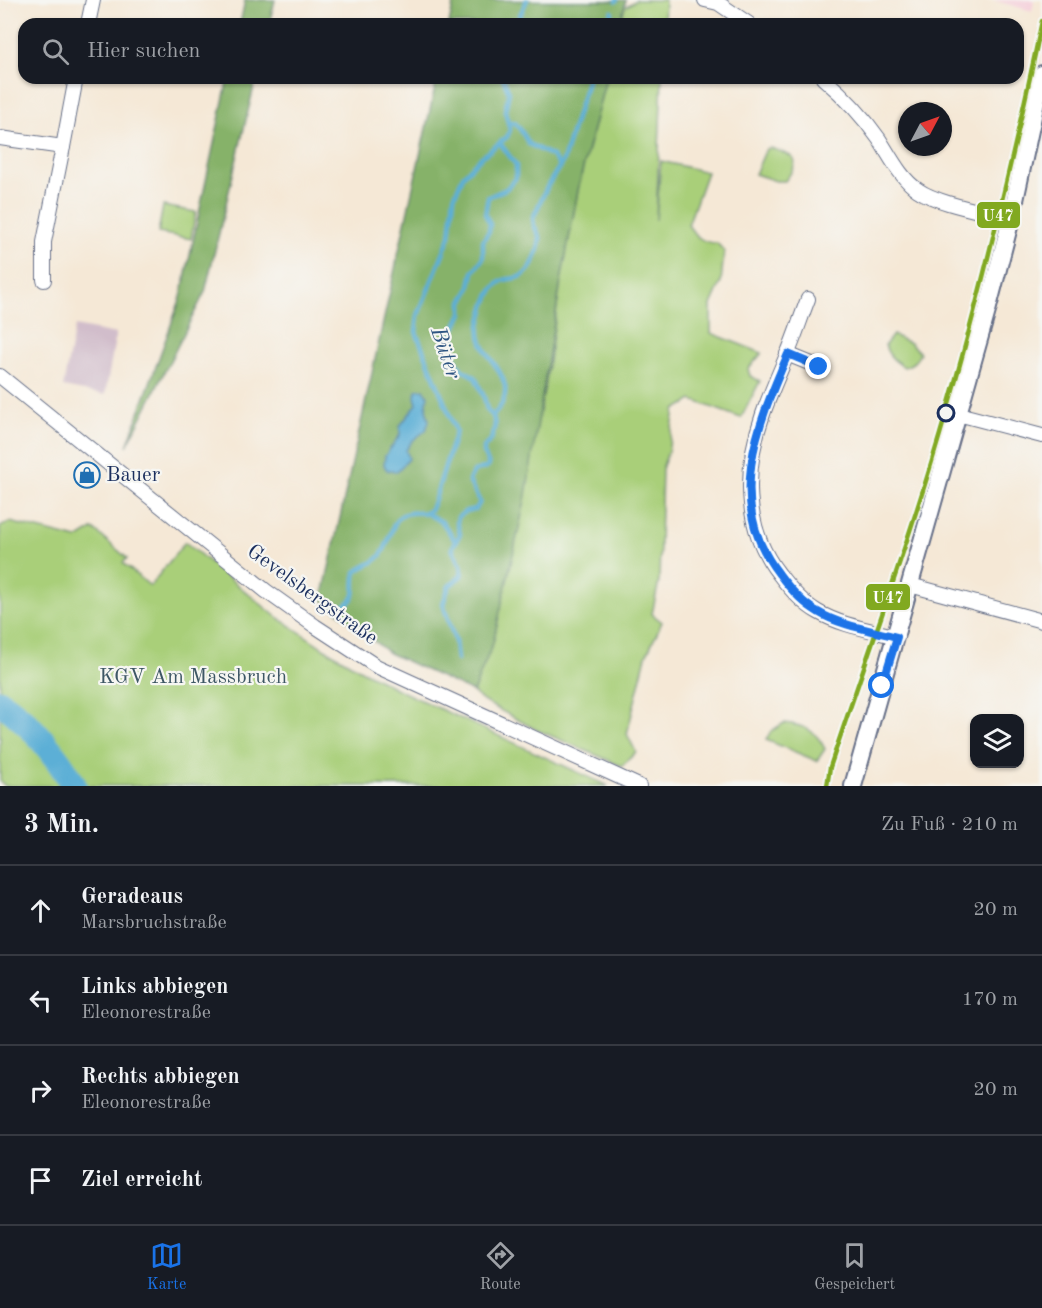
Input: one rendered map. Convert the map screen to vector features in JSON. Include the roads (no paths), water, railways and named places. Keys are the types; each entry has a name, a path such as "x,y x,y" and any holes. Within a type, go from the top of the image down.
{"street":[{"path":"89,18 93,0"},
{"path":"705,0 718,3 740,18"},
{"path":"853,786 897,637 1011,219 1042,74"},
{"path":"44,280 45,242 75,84"},
{"path":"830,84 863,118 900,171 917,190 934,198 1011,219"},
{"path":"0,138 63,147"},
{"path":"808,299 763,414 754,445 749,493 751,513 758,537 775,569 792,590 810,606 838,622 897,637"},
{"path":"788,354 819,367"},
{"name":"Gevelsbergstraße","path":"0,376 266,591 376,666 639,786"},
{"path":"958,414 1042,436"},
{"path":"910,585 1042,621"}],"water":[{"path":"424,389 428,396 426,409 429,421 426,430 412,441 406,450 409,459 396,472 387,470 384,465 385,456 400,435 400,426 417,404 416,390"}],"waterway":[{"name":"Büter","path":"521,18 527,0"},
{"path":"610,18 612,12"},
{"name":"Büter","path":"338,609 351,601 356,572 380,556 398,518 413,512 426,513 431,509 435,499 456,431 416,332 418,315 450,236 454,197 463,176 479,159 507,137 510,130 505,111 509,92 506,84"},
{"path":"457,660 455,641 443,604 449,586 461,576 462,571 461,564 452,548 460,534 458,517 466,511 476,509 480,502 469,481 475,472 489,465 484,454 484,447 491,440 495,425 493,416 503,402 505,390 503,379 480,337 480,325 487,300 497,284 525,274 534,260 540,237 534,226 533,218 548,185 563,161 586,84"},
{"path":"509,122 515,123 529,144 552,156 560,166"},
{"path":"493,416 487,410 475,377 461,369 451,352 454,330 462,313 462,302 469,290 473,272 483,258 483,241 490,224 485,214 488,197 506,189 516,178 516,165 500,143"},
{"path":"426,513 442,522 456,542"},
{"path":"0,702 22,719 42,740 74,786"}],"place":[{"name":"Bauer","path":"87,475"}],"park label":[{"name":"KGV Am Massbruch","path":"193,677"}]}
